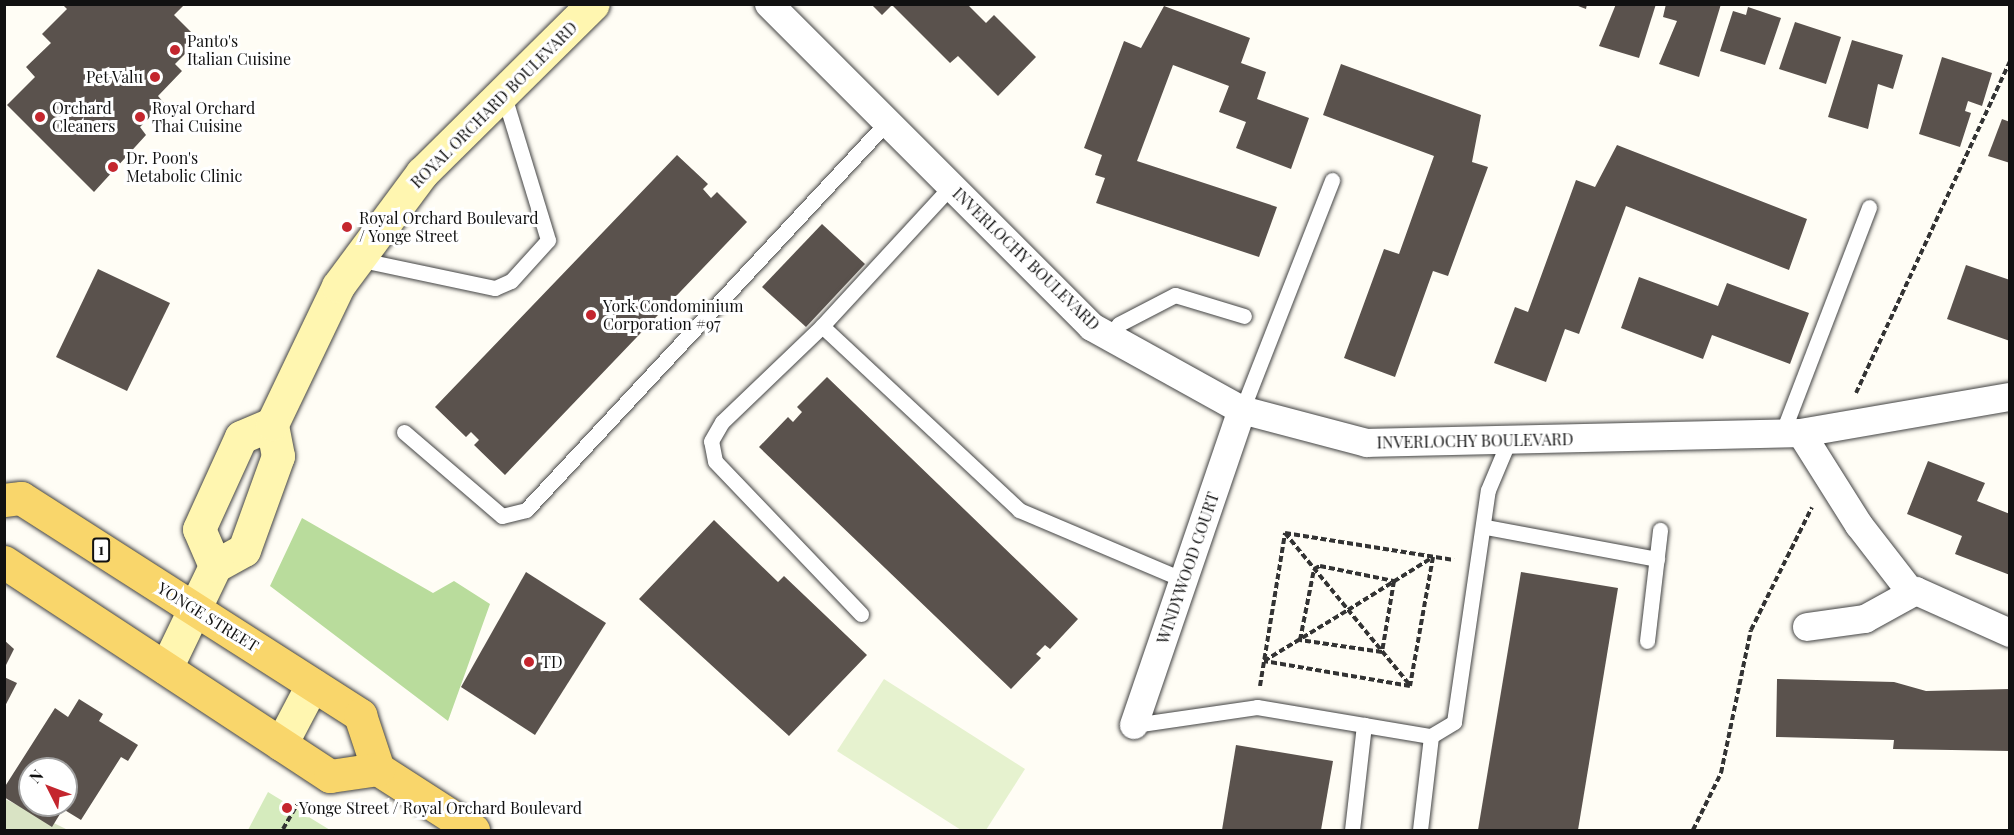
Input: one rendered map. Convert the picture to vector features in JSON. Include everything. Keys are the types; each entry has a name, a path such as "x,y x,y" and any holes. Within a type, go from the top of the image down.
{"main road":[{"name":"YONGE STREET","path":"4,500 21,498 360,715 378,769"},
{"path":"4,562 330,776 378,769 473,831"}],"street":[{"name":"ROYAL ORCHARD BOULEVARD","path":"272,424 309,342 357,259 422,173 593,4"},
{"name":"INVERLOCHY BOULEVARD","path":"769,4 1092,327 1242,410 1366,443 1792,434 2010,397"},
{"name":"WINDYWOOD COURT","path":"1134,725 1242,410"},
{"path":"166,668 196,610 215,566 244,550 278,456 272,424 241,437 199,529 215,566"},
{"path":"1792,434 1828,476 1910,591 2010,633"},
{"path":"1807,627 1865,619 1910,591"},
{"path":"281,744 312,685"}],"lane":[{"path":"357,259 495,288 511,281 548,240 503,93"},
{"path":"404,432 502,516 526,510 887,122"},
{"path":"1242,410 1332,180"},
{"path":"861,614 715,461 711,441 722,422 822,326 951,186"},
{"path":"1792,434 1869,207"},
{"path":"1108,336 1119,324 1174,295 1244,316"},
{"path":"822,326 1019,510 1184,580"},
{"path":"1134,725 1257,707 1431,736 1454,722 1476,564 1486,527 1488,490 1509,440"},
{"path":"1486,527 1657,559"},
{"path":"1647,641 1660,530"},
{"path":"1352,831 1364,725"},
{"path":"1420,831 1431,736"}],"path":[{"path":"1841,426 2010,61"},
{"path":"1693,831 1721,773 1751,630 1828,476"},
{"path":"1285,533 1476,564"},
{"path":"1285,533 1410,686"},
{"path":"1257,707 1285,533"},
{"path":"1264,661 1432,557"},
{"path":"1410,686 1432,557"},
{"path":"1314,569 1394,581"},
{"path":"1300,640 1314,569"},
{"path":"1383,652 1394,581"},
{"path":"1300,640 1383,652"},
{"path":"1264,661 1410,686"},
{"path":"283,829 297,805"}],"green space":[{"path":"302,518 433,593 454,581 490,604 448,721 270,586"},
{"path":"884,679 1025,769 986,830 961,830 837,751"},
{"path":"268,792 330,830 248,830"},
{"path":"5,799 18,805 18,817 42,817 68,830 5,830"}],"building":[{"path":"62,4 185,4 174,15 199,40 175,64 182,71 158,96 164,103 140,127 146,135 94,192 7,105 35,77 26,67 51,43 42,34 67,9"},
{"path":"871,4 968,5 986,23 994,15 1036,57 998,96 958,56 950,63 892,5 882,15"},
{"path":"1573,4 1587,4 1586,9"},
{"path":"1616,4 1656,4 1639,58 1599,46"},
{"path":"1666,4 1721,4 1699,77 1659,64 1677,21 1663,17"},
{"path":"1164,6 1250,38 1241,63 1266,72 1257,99 1309,118 1291,169 1236,148 1246,122 1219,112 1229,86 1173,65 1137,161 1277,207 1259,257 1096,203 1105,178 1095,175 1102,155 1084,148 1124,41 1141,48"},
{"path":"1748,7 1781,18 1765,65 1720,51 1733,11 1746,15"},
{"path":"1795,22 1841,37 1826,84 1779,69"},
{"path":"1852,40 1903,55 1893,89 1878,84 1868,129 1828,117"},
{"path":"1942,57 1992,73 1982,106 1968,101 1965,111 1971,113 1960,147 1919,134"},
{"path":"1341,64 1481,115 1472,162 1488,167 1448,276 1433,271 1395,377 1344,358 1384,249 1399,254 1434,156 1323,115"},
{"path":"2002,119 2010,122 2010,163 1988,156"},
{"path":"1617,145 1807,219 1789,270 1626,206 1579,334 1565,329 1546,382 1494,363 1515,307 1528,312 1576,180 1595,187"},
{"name":"York Condominium Corporation #97","path":"677,155 708,184 703,189 711,198 717,192 747,222 505,475 474,445 479,440 471,432 466,437 435,407"},
{"path":"822,224 865,264 806,327 762,287"},
{"path":"1966,265 2010,280 2010,341 1947,319"},
{"path":"98,269 170,303 127,391 56,357"},
{"path":"1639,277 1718,306 1727,283 1809,313 1790,364 1712,335 1703,359 1621,328"},
{"path":"827,377 1078,619 1050,649 1045,645 1036,654 1041,658 1011,689 759,447 788,417 793,422 802,412 797,407"},
{"path":"1928,461 1985,483 1977,501 2010,514 2010,575 1955,554 1962,536 1907,514"},
{"path":"714,520 778,582 784,576 867,655 789,736 639,599"},
{"name":"TD","path":"526,572 606,623 535,735 461,687"},
{"path":"1521,572 1618,588 1578,830 1478,830"},
{"path":"4,640 14,649 4,669"},
{"path":"4,677 17,683 4,708"},
{"path":"1777,679 1894,682 1926,691 2010,689 2010,751 1893,749 1894,740 1776,737"},
{"path":"79,699 103,714 99,721 138,745 128,761 121,757 81,820 76,817 78,817 78,757 24,757 55,708 68,717"},
{"path":"1236,745 1333,761 1321,830 1222,830"},
{"path":"18,766 18,806 4,797 4,788"},
{"path":"36,817 58,817 52,827"}],"place":[{"name":"Panto's Italian Cuisine","path":"175,50"},
{"name":"Pet Valu","path":"155,77"},
{"name":"Orchard Cleaners","path":"40,117"},
{"name":"Royal Orchard Thai Cuisine","path":"140,117"},
{"name":"Dr. Poon's Metabolic Clinic","path":"113,167"},
{"name":"Royal Orchard Boulevard / Yonge Street","path":"347,227"},
{"name":"York Condominium Corporation #97","path":"591,315"},
{"name":"TD","path":"529,662"},
{"name":"Yonge Street / Royal Orchard Boulevard","path":"287,808"}]}
